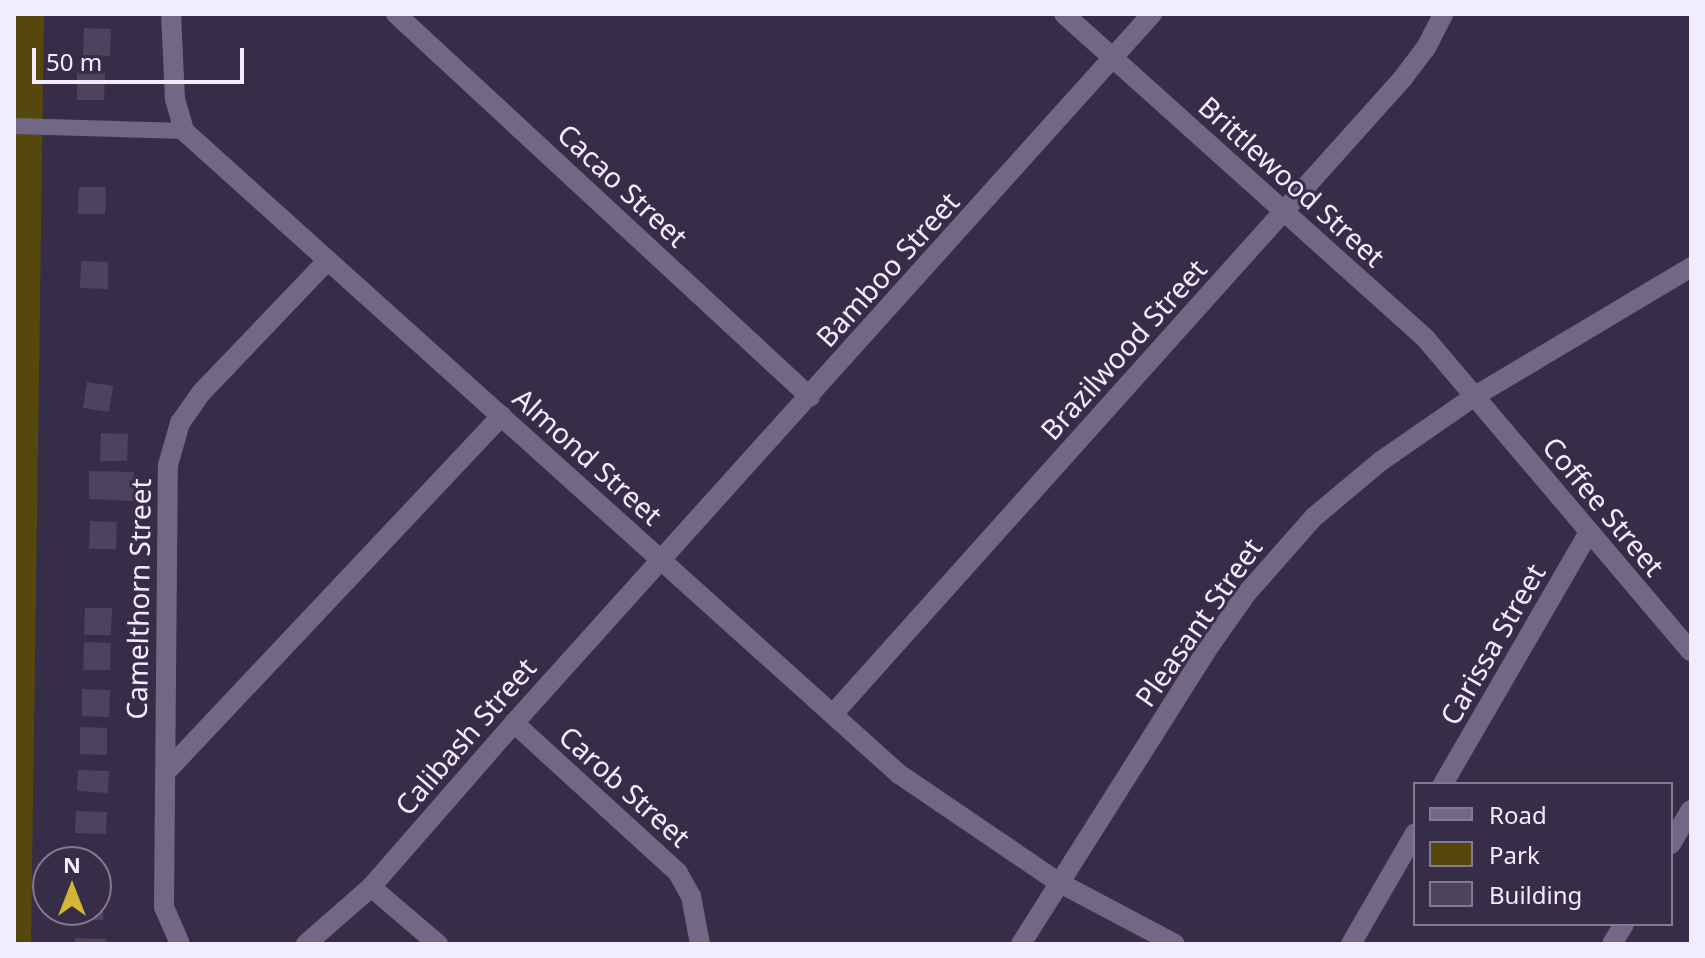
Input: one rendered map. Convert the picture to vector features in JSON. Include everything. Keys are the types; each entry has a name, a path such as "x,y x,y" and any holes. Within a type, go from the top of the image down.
{"street":[{"path":"171,14 175,99 184,131"},
{"name":"Cacao Street","path":"396,14 810,397"},
{"name":"Brittlewood Street","path":"1064,14 1397,311 1475,396"},
{"name":"Bamboo Street","path":"660,559 810,397 1152,14"},
{"name":"Brazilwood Street","path":"833,714 1403,78 1426,48 1443,14"},
{"name":"Almond Street","path":"184,131 899,774 1058,882"},
{"name":"Camelthorn Street","path":"165,765 165,483 172,445 180,423 201,393 327,261"},
{"name":"Pleasant Street","path":"1021,944 1206,651 1285,547 1349,485 1475,396 1691,267"},
{"name":"Coffee Street","path":"1475,396 1691,651"},
{"path":"180,944 164,907 165,765 502,416"},
{"name":"Carissa Street","path":"1444,782 1589,532"},
{"name":"Calibash Street","path":"306,944 371,887 660,559"},
{"name":"Carob Street","path":"514,723 678,873 691,896 700,944"},
{"path":"1673,841 1691,810"},
{"path":"1351,944 1413,836"},
{"path":"1058,882 1175,944"},
{"path":"371,887 438,944"},
{"path":"1612,944 1623,926"}],"lane":[{"path":"14,126 184,131"}],"green space":[{"path":"14,14 44,14 31,944 14,944"}],"building":[{"path":"84,28 111,29 110,56 83,55"},
{"path":"77,72 105,72 104,100 77,100"},
{"path":"79,187 106,187 105,214 78,214"},
{"path":"81,261 108,262 108,289 80,288"},
{"path":"87,382 113,386 109,412 83,408"},
{"path":"101,433 128,434 127,461 100,461"},
{"path":"89,471 134,472 134,501 89,499"},
{"path":"90,521 117,522 116,549 89,549"},
{"path":"85,608 112,608 111,635 84,635"},
{"path":"84,642 111,643 110,670 83,670"},
{"path":"82,689 110,690 109,717 82,716"},
{"path":"80,727 107,728 107,755 80,754"},
{"path":"78,770 109,771 108,793 77,791"},
{"path":"76,811 107,812 106,834 75,833"},
{"path":"75,938 106,939 106,944 75,944"}]}
